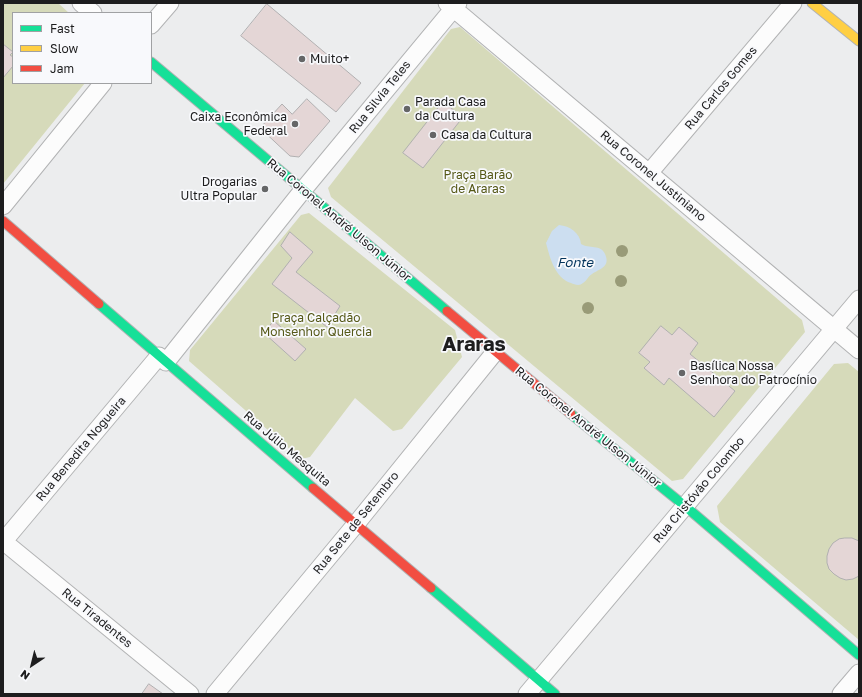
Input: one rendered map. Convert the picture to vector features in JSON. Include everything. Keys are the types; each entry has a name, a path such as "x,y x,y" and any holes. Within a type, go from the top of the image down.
{"street":[{"path":"81,3 92,12"},
{"path":"152,24 170,3"},
{"name":"Rua Carlos Gomes","path":"650,173 793,3"},
{"path":"812,3 859,41"},
{"name":"Rua Coronel Justiniano","path":"453,5 833,330 859,350"},
{"name":"Rua Silvia Teles","path":"303,190 453,5"},
{"name":"Rua Coronel André Ulson Júnior","path":"152,63 495,352 685,506 859,655"},
{"path":"3,206 102,84"},
{"name":"Rua Benedita Nogueira","path":"3,542 163,359 303,190"},
{"name":"Rua Júlio Mesquita","path":"3,221 555,694"},
{"name":"Rua Cristóvão Colombo","path":"527,694 859,299"},
{"name":"Rua Sete de Setembro","path":"215,694 356,524 495,352"},
{"name":"Rua Tiradentes","path":"3,542 190,694"},
{"path":"841,694 859,673"}],"green space":[{"path":"3,3 58,3 68,12 12,12 12,84 84,84 3,184"},
{"name":"Praça Barão de Araras","path":"460,27 802,320 805,332 683,479 672,481 331,197 328,188 451,29"},
{"name":"Praça Calçadão Monsenhor Quercia","path":"309,213 455,330 462,357 402,429 393,431 355,398 310,457 301,459 189,361 190,350 301,215"},
{"path":"848,363 859,372 859,640 720,522 717,506 834,364"}],"water":[{"name":"Fonte","path":"559,225 574,231 579,237 581,244 601,249 605,254 605,265 580,285 573,284 561,277 551,261 546,243 552,231"}],"building":[{"name":"Muito+","path":"267,4 361,83 336,112 241,36"},
{"path":"3,44 12,51 10,55 12,56 12,67 3,78"},
{"name":"Caixa Econômica Federal","path":"307,99 330,121 299,157 290,156 260,128 282,104 292,114"},
{"name":"Casa da Cultura","path":"443,102 463,117 423,168 403,153"},
{"path":"290,232 313,252 296,272 340,306 327,327 272,284 292,258 281,246"},
{"path":"274,321 306,349 295,361 264,333"},
{"name":"Basílica Nossa Senhora do Patrocínio","path":"661,326 672,335 679,327 698,343 690,354 735,391 714,417 669,378 664,385 644,368 650,362 639,353"},
{"path":"852,538 859,541 859,576 846,580 834,574 829,569 827,563 829,549 833,543 839,539"},
{"path":"149,684 163,694 142,694"}],"traffic: fast":[{"path":"152,63 447,311"},
{"path":"99,304 313,488"},
{"path":"571,414 685,506 859,655"},
{"path":"431,588 555,694"}],"traffic: slow":[{"path":"812,3 859,41"}],"traffic: jam":[{"path":"3,221 99,304"},
{"path":"447,311 571,414"},
{"path":"313,488 431,588"}],"place":[{"name":"Muito+","path":"302,59"},
{"name":"Parada Casa da Cultura","path":"407,109"},
{"name":"Caixa Econômica Federal","path":"295,124"},
{"name":"Casa da Cultura","path":"433,135"},
{"name":"Drogarias Ultra Popular","path":"265,189"},
{"name":"Basílica Nossa Senhora do Patrocínio","path":"682,373"}],"district":[{"name":"Araras","path":"474,345"}]}
